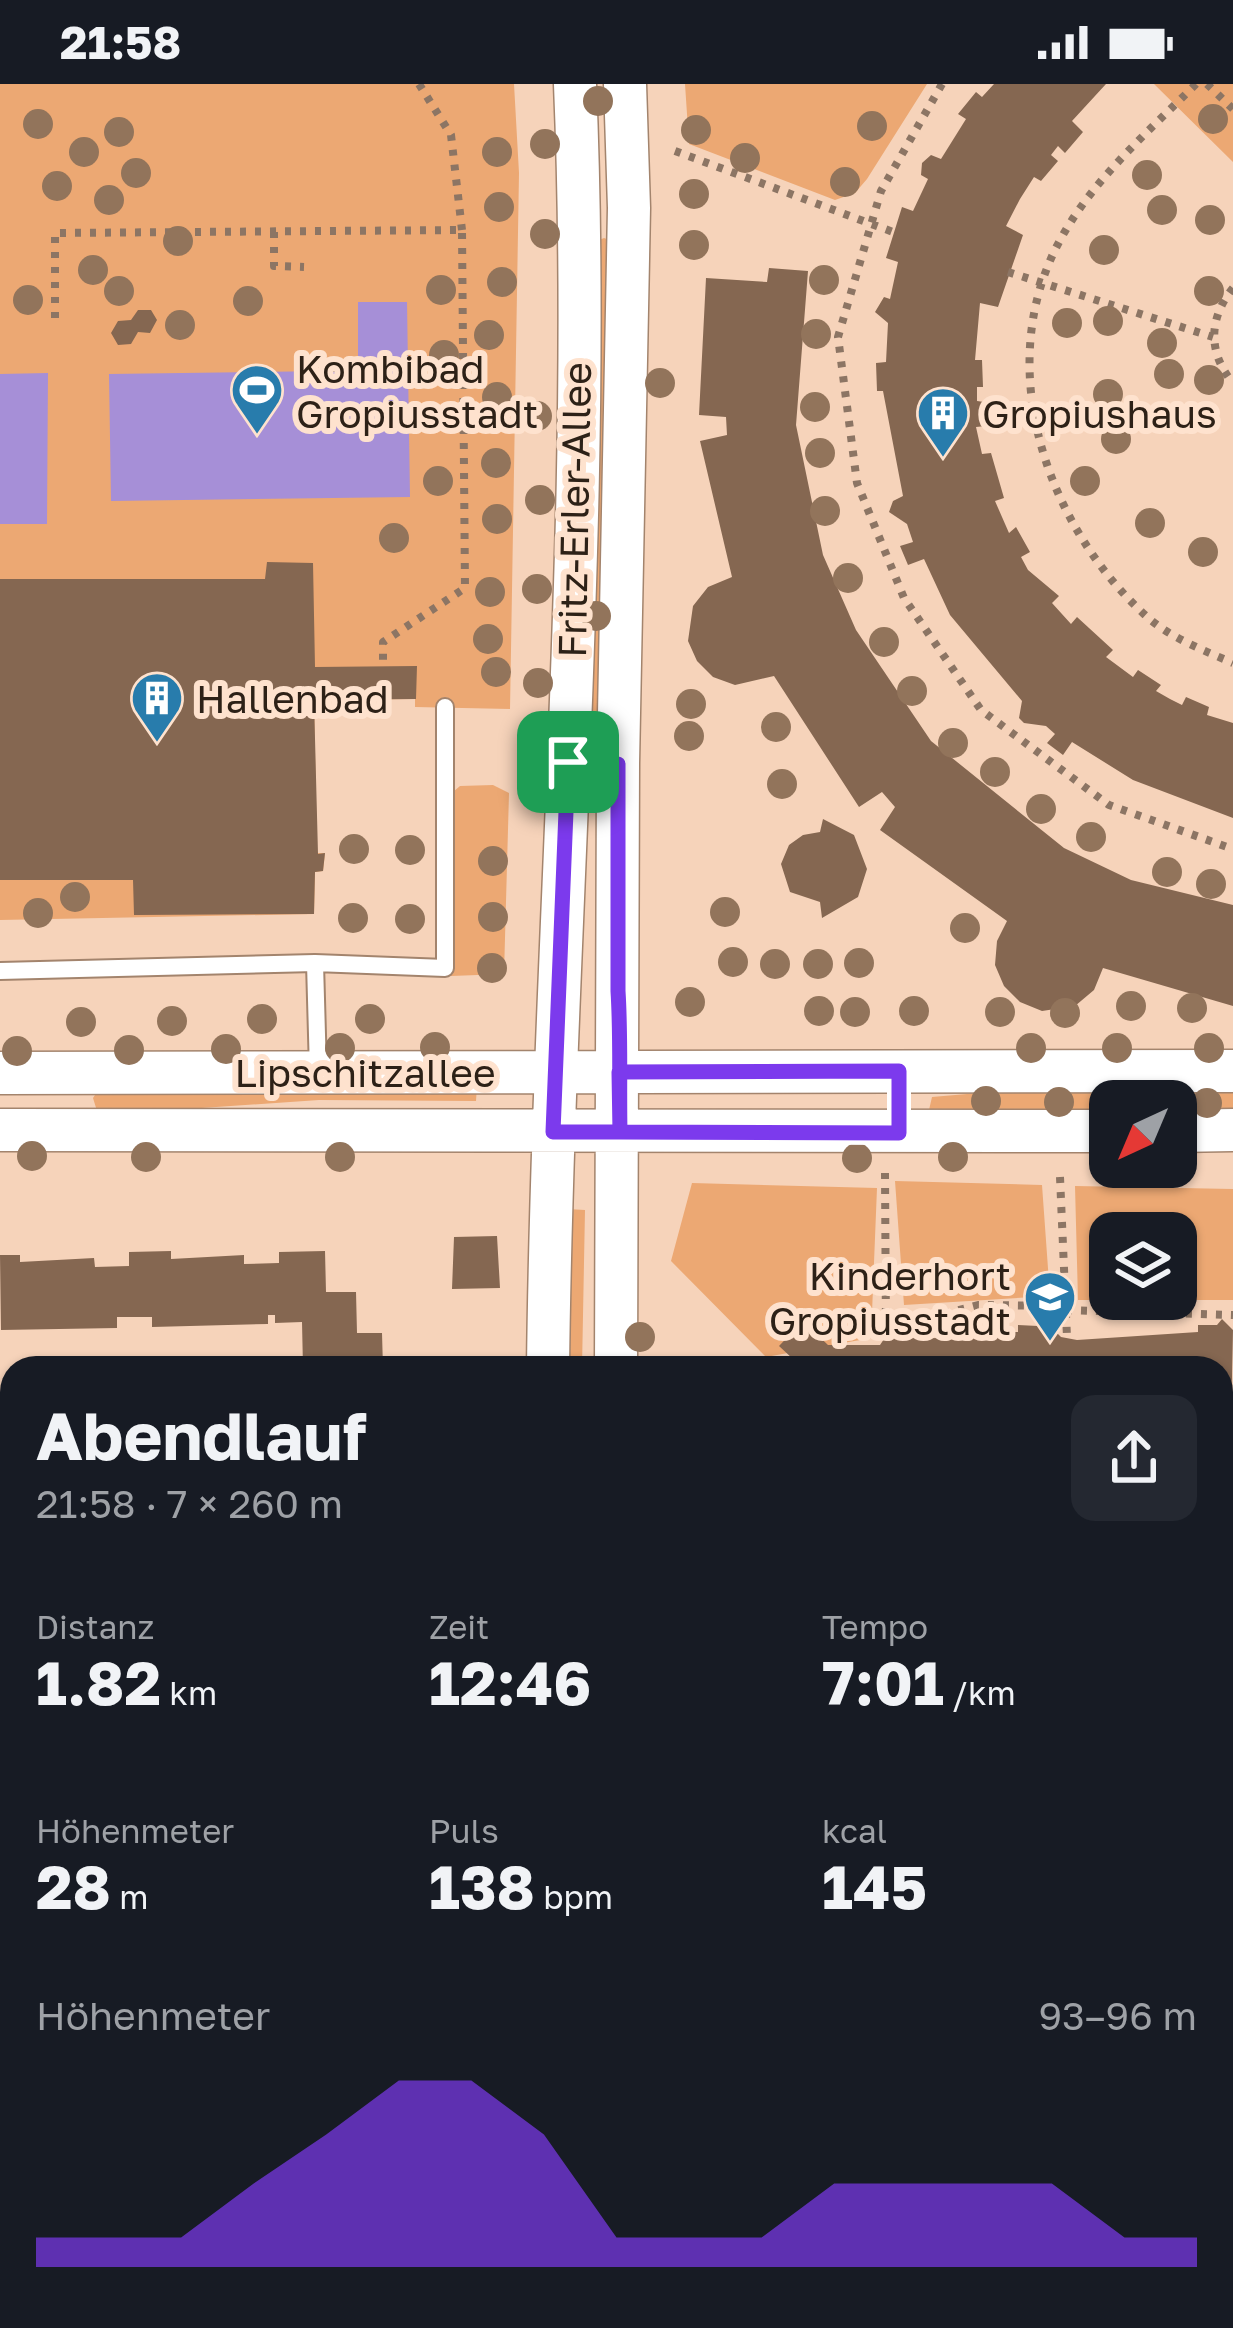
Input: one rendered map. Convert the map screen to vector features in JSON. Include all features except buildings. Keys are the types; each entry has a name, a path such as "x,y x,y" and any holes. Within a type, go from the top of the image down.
{"street":[{"name":"Fritz-Erler-Allee","path":"548,1356 580,207 575,84"},
{"name":"Fritz-Erler-Allee","path":"616,1356 618,764 629,208 625,84"},
{"path":"580,207 629,208"},
{"path":"568,762 618,764"},
{"path":"899,1071 899,1133"},
{"name":"Lipschitzallee","path":"0,1072 1233,1071"},
{"path":"52,1072 54,1131"},
{"name":"Lipschitzallee","path":"0,1130 1089,1131"},
{"path":"1197,1131 1233,1130"}],"lane":[{"path":"0,971 314,963 445,968 445,707"},
{"path":"314,963 318,1072"}],"path":[{"path":"383,667 382,642 465,588 462,230 451,135 419,84"},
{"path":"942,84 881,191 838,337 857,483 904,598 981,710 1108,805 1233,849"},
{"path":"1196,84 1087,199 1058,243 1042,285 1032,346 1032,411 1047,473 1086,554 1148,618 1233,663"},
{"path":"1207,84 1232,107"},
{"path":"675,151 893,232"},
{"path":"55,318 56,233 462,230"},
{"path":"274,232 274,266 304,267"},
{"path":"1008,272 1213,338"},
{"path":"1233,288 1221,304 1213,338 1216,356 1233,383"},
{"path":"332,368 344,368"},
{"path":"885,1173 886,1333 978,1305 1233,1315"},
{"path":"1060,1177 1067,1337"}],"shaded area":[{"name":"Kombibad Gropiusstadt","path":"0,84 514,84 519,173 510,709 415,707 415,699 314,700 317,853 325,853 323,871 315,872 314,914 0,920"},
{"path":"685,84 927,84 867,179 855,193 835,200 689,144"},
{"path":"1154,84 1233,84 1233,162"},
{"path":"597,241 612,241 600,727 590,718"},
{"path":"358,302 407,302 410,497 111,501 109,374 330,371 332,365 358,364"},
{"path":"48,373 47,524 0,524 0,374"},
{"path":"493,785 509,793 504,974 451,976 453,792 460,786"},
{"path":"477,1086 476,1101 319,1100 115,1114 97,1111 93,1098 97,1092"},
{"path":"1197,1088 1233,1088 1233,1113 1197,1113"},
{"path":"1089,1090 1089,1114 929,1110 932,1097"},
{"path":"895,1181 1042,1185 1050,1296 904,1305"},
{"path":"692,1183 877,1188 871,1338 765,1356 671,1261"},
{"path":"1075,1186 1233,1189 1233,1300 1197,1300 1197,1212 1089,1212 1089,1300 1078,1300"},
{"path":"567,1209 585,1210 582,1356 567,1356"}],"place":[{"name":"Kombibad Gropiusstadt","path":"257,436"},
{"name":"Gropiushaus","path":"943,459"},
{"name":"Hallenbad","path":"157,744"},
{"name":"Kinderhort Gropiusstadt","path":"1050,1343"}],"route":[{"path":"568,762 563,982 553,1132 620,1132 619,1072 899,1071 899,1133 620,1132 619,1072 619,1008 618,991 618,764 568,762"}]}
